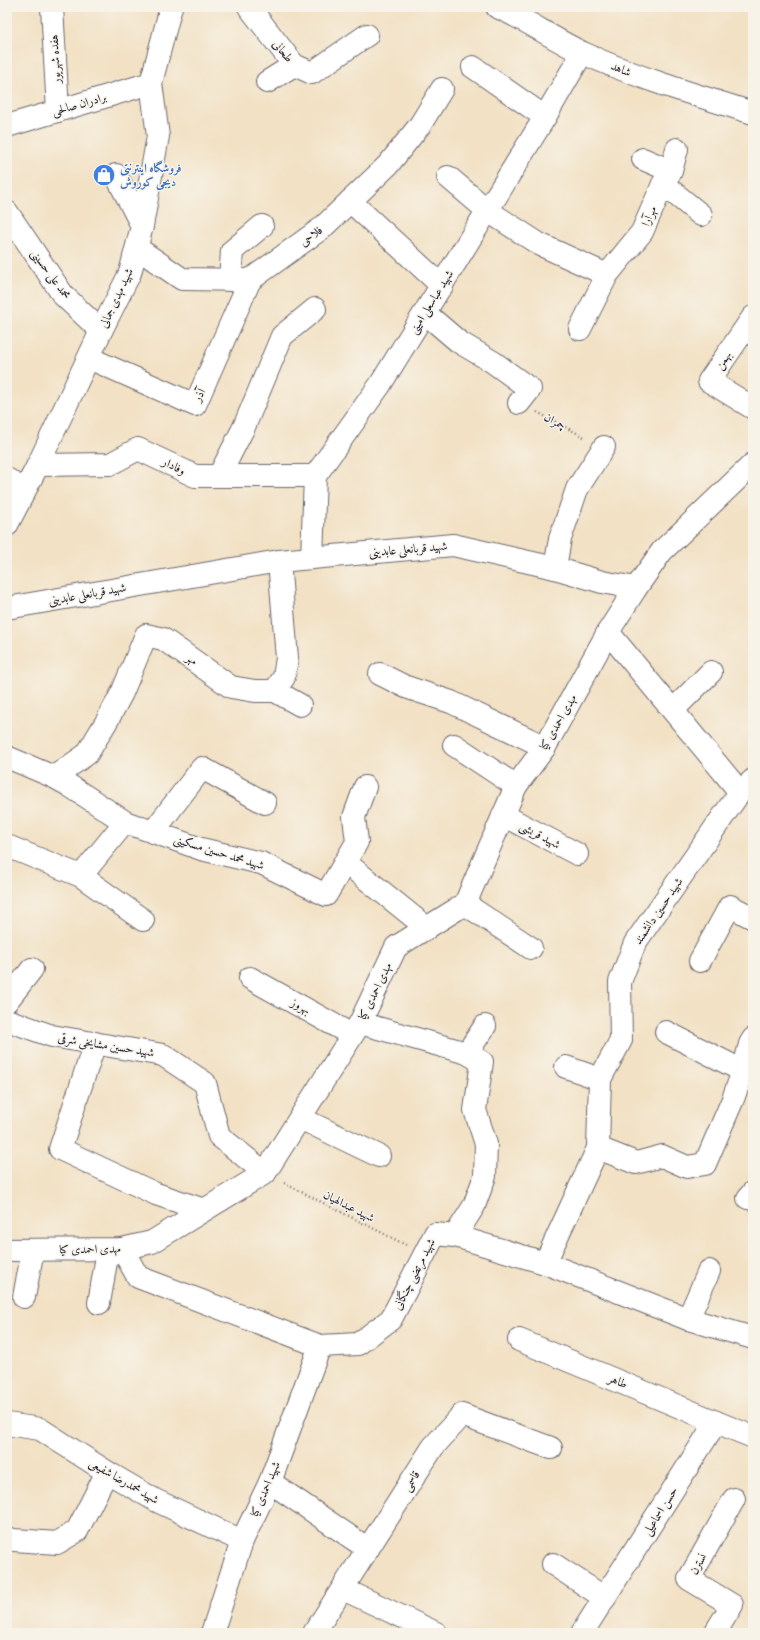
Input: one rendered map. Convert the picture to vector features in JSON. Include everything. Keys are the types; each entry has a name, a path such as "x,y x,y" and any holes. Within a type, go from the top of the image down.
{"street":[{"name":"هفده شهریور","path":"52,7 58,110"},
{"name":"شهید مهدی جمالی","path":"7,525 15,485 38,464 101,331 130,274 142,226 158,136 151,83 171,7"},
{"name":"طحانی","path":"249,7 294,65 312,73 367,35"},
{"name":"شاهد","path":"497,7 520,11 582,53 641,78 753,113"},
{"name":"شهید عباسعلی امینی","path":"314,476 380,385 488,211 582,53"},
{"path":"267,82 294,65"},
{"path":"473,67 545,117"},
{"name":"برادران صالحی","path":"7,126 151,83"},
{"name":"فلاحی","path":"240,280 322,228 388,165 420,125 442,89"},
{"name":"مهرآرا","path":"580,329 607,276 642,232 667,178 677,149"},
{"path":"644,159 667,178 701,215"},
{"path":"116,175 142,226"},
{"path":"448,177 488,211 539,244 607,276"},
{"path":"350,200 442,286"},
{"name":"محمد علی حسینی","path":"7,212 64,295 101,331"},
{"path":"137,248 182,280 240,280 232,251 262,226"},
{"name":"آذر","path":"89,358 195,405 240,280"},
{"path":"219,476 244,427 282,336 315,309"},
{"path":"425,313 459,342 493,362 530,389 519,403"},
{"name":"بهمن","path":"753,317 709,380 753,408"},
{"path":"555,568 560,539 577,489 604,447"},
{"name":"وفادار","path":"38,464 110,464 138,449 195,476 314,476"},
{"path":"636,588 662,551 753,464"},
{"path":"312,558 314,476"},
{"name":"شهید قربانعلی عابدینی","path":"7,608 279,561 453,545 555,568 602,582 636,588"},
{"path":"279,561 286,658 284,677 276,691 300,705"},
{"name":"مهدی احمدی کیا","path":"7,1250 115,1249 152,1242 265,1173 356,1029 396,947 465,904 516,786 545,747 608,632 636,588"},
{"path":"608,632 673,710 746,786"},
{"name":"مهر","path":"54,777 87,754 122,693 146,635 163,639 231,687 255,691 276,691"},
{"path":"673,710 711,672"},
{"path":"380,674 406,687 451,702 545,747"},
{"path":"454,745 516,786"},
{"name":"شهید محمد حسین مسکینی","path":"7,757 54,777 125,822 201,849 261,863 326,895 357,842 354,817 365,787"},
{"path":"153,832 202,768 265,803"},
{"name":"شهید حسین دانشمند","path":"545,1263 598,1148 600,1079 621,1040 620,982 635,943 746,786"},
{"name":"شهید قریشی","path":"503,815 577,854"},
{"path":"81,876 125,822"},
{"path":"7,846 81,876 143,920"},
{"path":"345,862 427,928"},
{"path":"465,904 531,948"},
{"path":"700,962 730,906 753,918"},
{"path":"7,1001 32,970"},
{"name":"بهروز","path":"250,978 356,1029 467,1053"},
{"name":"شهید حسین مشایخی شرقی","path":"7,1020 52,1036 163,1055 205,1083 219,1136 265,1173"},
{"path":"455,1236 474,1206 485,1176 486,1144 475,1110 482,1062 467,1053 485,1026"},
{"path":"666,1032 743,1071"},
{"path":"598,1148 636,1163 662,1156 687,1167 705,1164 734,1099 750,1044 753,1039"},
{"path":"95,1043 60,1148 156,1194 204,1210"},
{"path":"566,1067 600,1079"},
{"path":"300,1118 378,1156"},
{"path":"753,1192 748,1198 753,1200"},
{"name":"شهید مرتضی چنگانی","path":"115,1249 138,1277 320,1346 358,1344 391,1318 435,1234 455,1236 545,1263 688,1319 753,1338"},
{"path":"99,1303 115,1249"},
{"path":"24,1297 34,1250"},
{"path":"688,1319 709,1271"},
{"name":"طاهر","path":"519,1340 716,1422"},
{"name":"شهید احمدی کیا","path":"212,1633 242,1541 270,1482 320,1346"},
{"name":"قاسمی","path":"314,1633 433,1447 462,1414 552,1448"},
{"path":"716,1422 753,1437"},
{"name":"حسن اسماعیلی","path":"582,1633 716,1422"},
{"name":"شهید محمدرضا شفیعی","path":"7,1424 40,1429 107,1472 155,1500 242,1541"},
{"path":"7,1538 14,1540 57,1543 77,1531 107,1472"},
{"path":"270,1482 368,1549"},
{"name":"نسترن","path":"715,1633 732,1605 689,1578 734,1498"},
{"path":"553,1564 605,1598"},
{"path":"343,1588 436,1633"}],"path":[{"name":"چمران","path":"519,403 604,447"},
{"name":"شهید عبدالهیان","path":"265,1173 425,1254"}],"place":[{"name":"فروشگاه اینترنتی دیجی کوروش","path":"104,175"}]}
